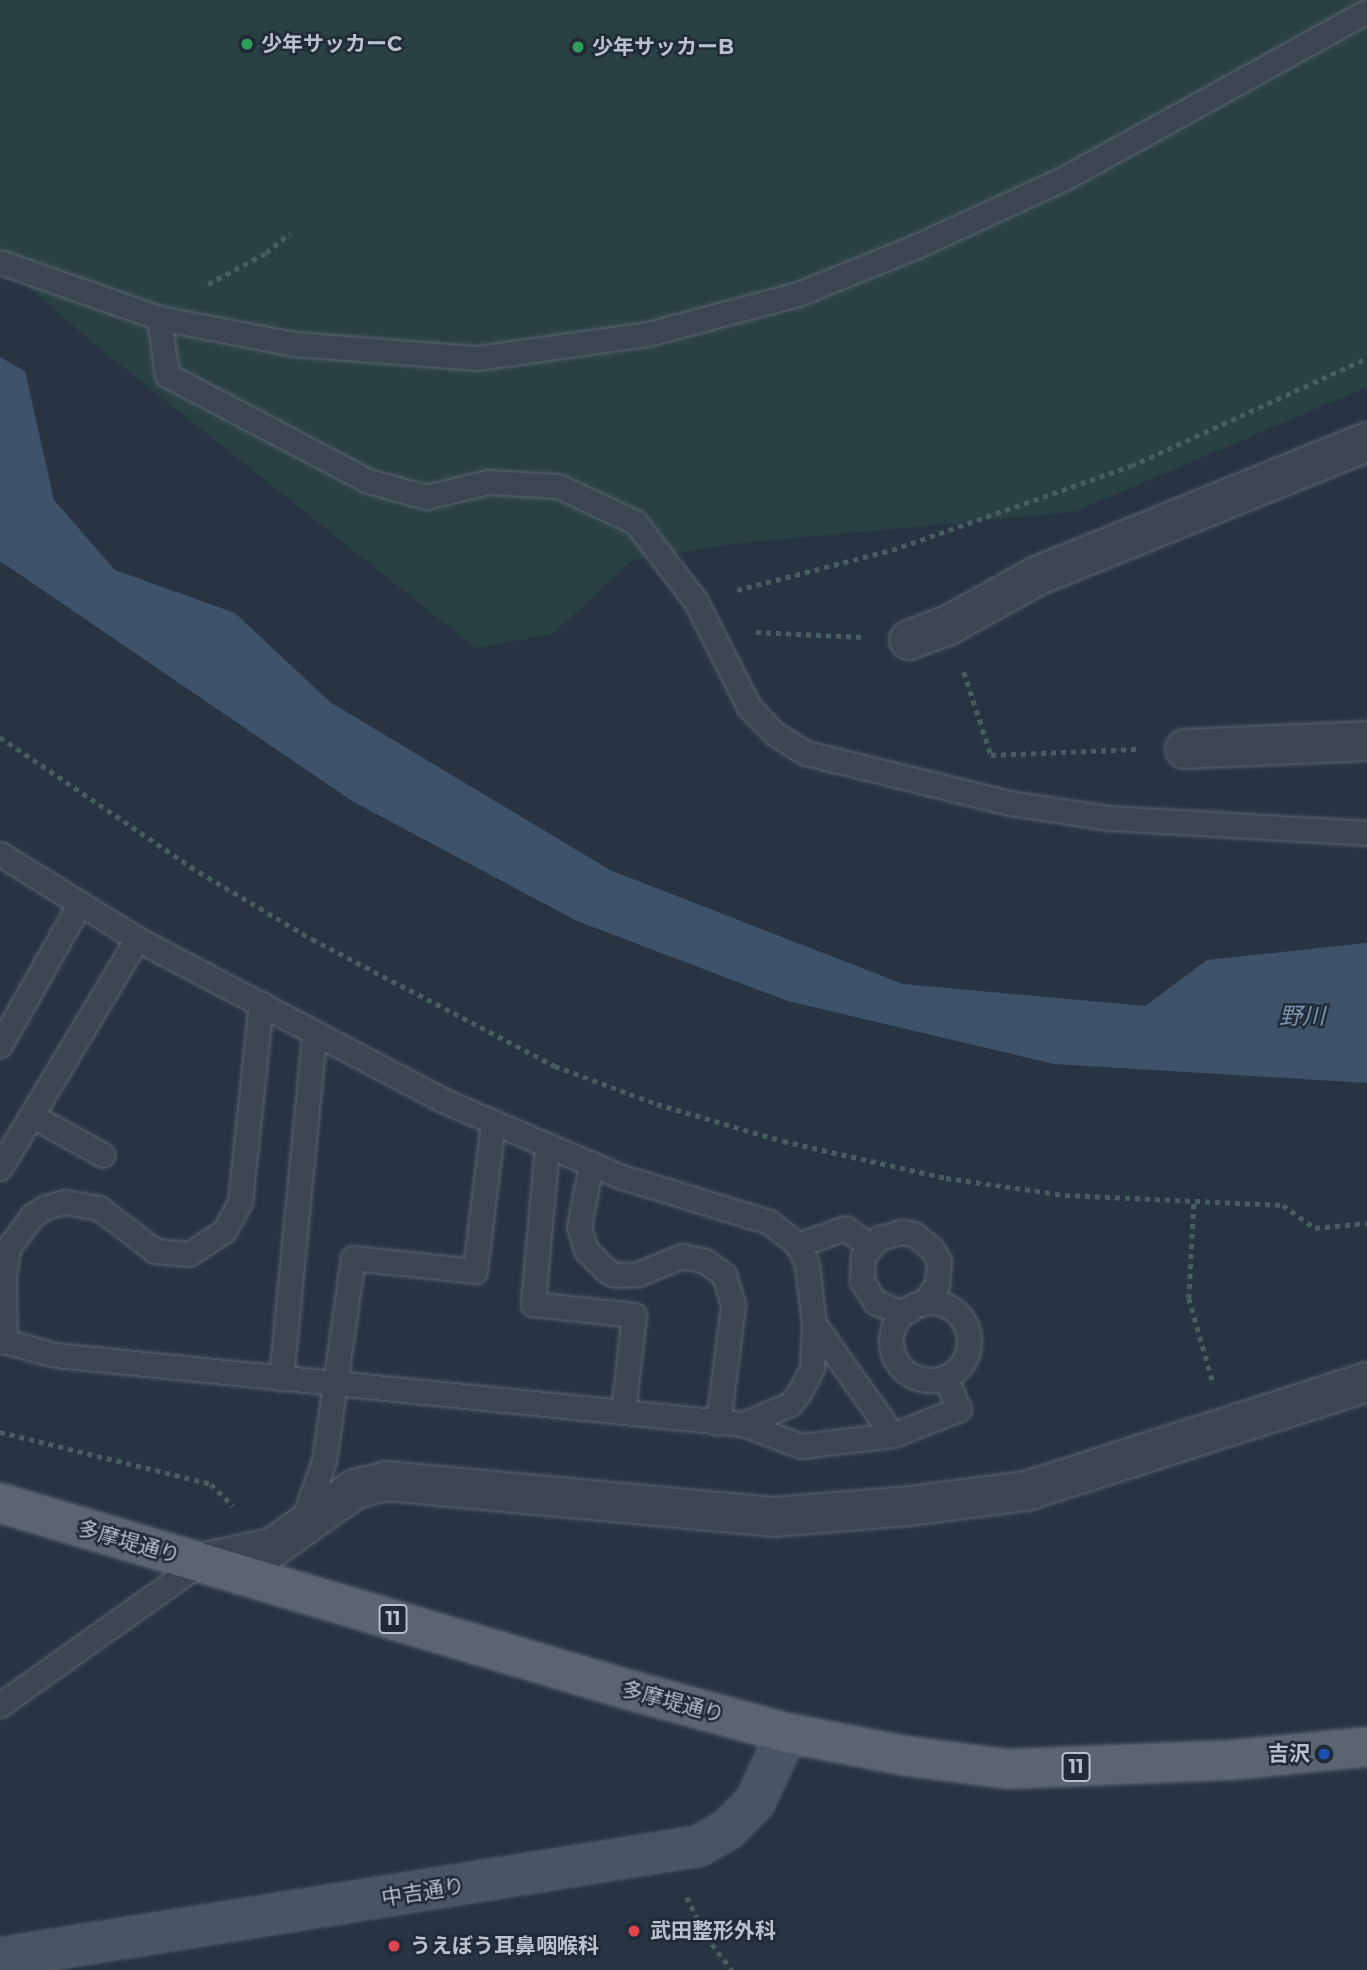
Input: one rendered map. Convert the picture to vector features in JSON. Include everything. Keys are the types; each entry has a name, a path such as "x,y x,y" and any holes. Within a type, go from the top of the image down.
{"main road":[{"name":"多摩堤通り","path":"0,1503 787,1733 906,1756 1009,1769 1231,1760 1367,1747"}],"street":[{"path":"909,640 949,625 1037,576 1367,442"},
{"path":"1185,749 1367,740"},
{"path":"200,1563 286,1539 355,1489 386,1481 773,1517 910,1507 1026,1491 1367,1382"},
{"name":"中吉通り","path":"0,1958 672,1853 699,1846 728,1829 755,1802 787,1733"}],"lane":[{"path":"0,262 159,318 294,344 477,358 648,334 798,294 917,247 1063,179 1367,11"},
{"path":"159,318 167,375 356,475 426,497 488,482 558,486 635,522 695,600 749,707 775,734 806,754 1009,803 1108,818 1367,833"},
{"path":"0,854 137,939 261,1003 314,1034 493,1122 591,1163 769,1222 798,1244 812,1286 812,1368 790,1404 743,1424"},
{"path":"0,1045 79,905"},
{"path":"0,1168 137,939"},
{"path":"261,1003 240,1202 224,1231 189,1254 155,1251 99,1208 65,1202 46,1207 26,1223 8,1248 4,1277 3,1341 55,1355 337,1386 743,1424 801,1446 892,1435 959,1409 946,1377"},
{"path":"281,1379 314,1034"},
{"path":"31,1115 103,1155"},
{"path":"286,1539 324,1461 354,1258 475,1271 493,1122"},
{"path":"547,1146 533,1304 634,1315 622,1411"},
{"path":"591,1163 579,1227 586,1250 606,1270 626,1276 682,1256 705,1261 724,1275 733,1305 718,1423"},
{"path":"798,1244 845,1228 870,1246"},
{"path":"916,1307 893,1329 892,1354 908,1374 933,1380 946,1377 965,1360 968,1334 957,1312 933,1302 916,1307 886,1307 867,1292 861,1268 870,1246 902,1231 914,1234 933,1250 939,1261 937,1285 916,1307"},
{"path":"814,1324 892,1435"},
{"path":"0,1704 200,1563"}],"path":[{"path":"159,318 290,233"},
{"path":"695,600 892,550 1131,467 1367,358"},
{"path":"949,625 991,755 1108,750"},
{"path":"712,633 909,640"},
{"path":"0,737 199,872 312,939 555,1066 657,1104 783,1142 946,1178 1065,1195 1194,1204 1283,1205 1315,1228 1367,1223"},
{"path":"1194,1204 1189,1298 1225,1427"},
{"path":"0,1432 211,1483 286,1539"},
{"path":"672,1853 684,1891 706,1936 732,1970"}],"green space":[{"path":"0,0 1367,0 1367,387 1074,512 732,544 632,560 553,634 476,648 100,349 0,262"}],"water":[{"name":"野川","path":"0,357 25,371 54,500 115,570 235,613 330,702 610,870 903,984 1145,1006 1207,960 1367,943 1367,1083 1054,1064 788,1001 577,921 352,801 0,561"}],"place":[{"name":"少年サッカーC","path":"247,44"},
{"name":"少年サッカーB","path":"578,47"},
{"name":"吉沢","path":"1324,1754"},
{"name":"武田整形外科","path":"634,1931"},
{"name":"うえぼう耳鼻咽喉科","path":"394,1946"}]}
